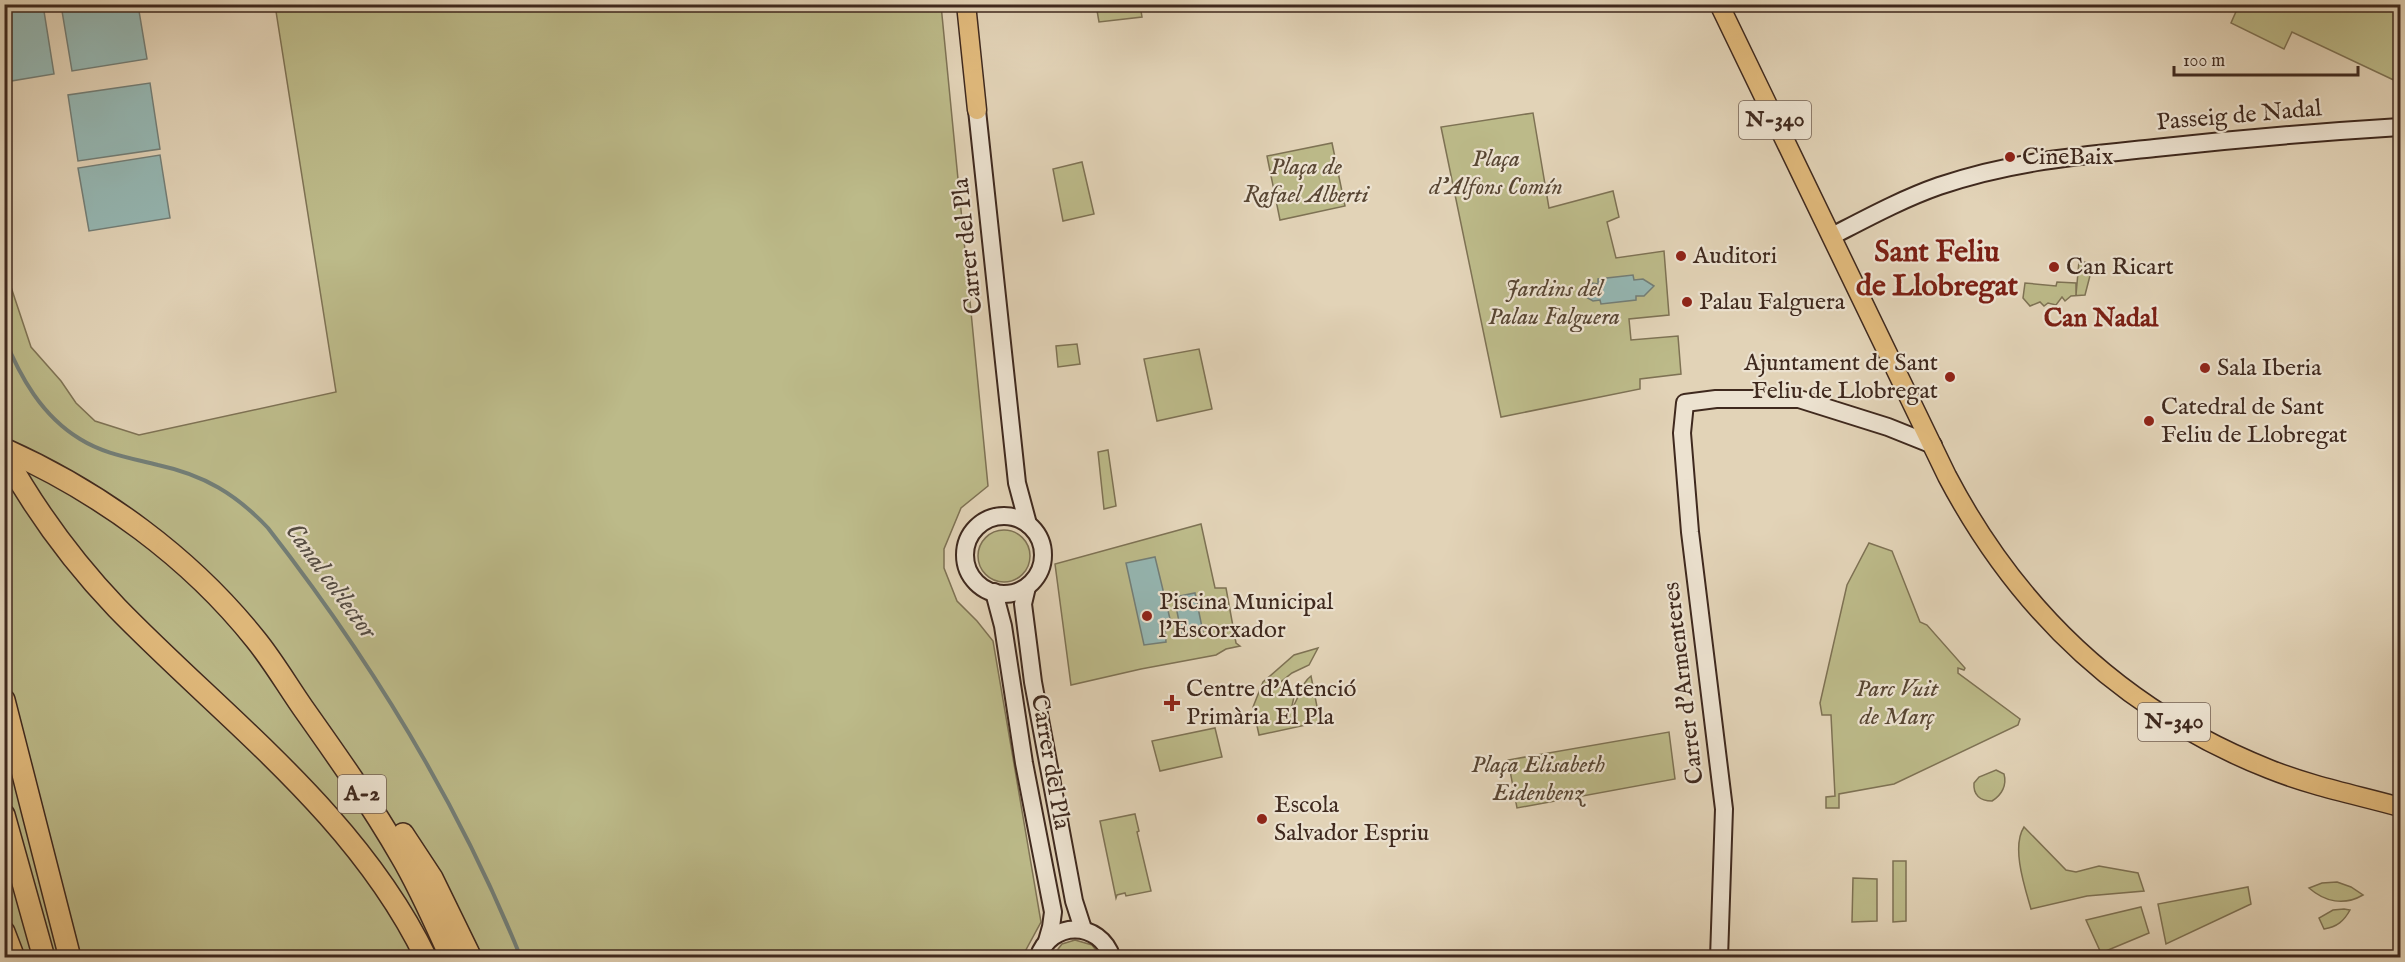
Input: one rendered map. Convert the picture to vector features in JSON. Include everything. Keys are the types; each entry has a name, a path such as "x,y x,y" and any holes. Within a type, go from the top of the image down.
{"highway":[{"name":"A-2","path":"4,449 110,506 211,590 256,640 336,755 401,856 452,957"},
{"path":"4,454 27,495 54,532 116,606 319,803 369,866 404,917 426,957"},
{"path":"256,640 287,669 314,700 432,878 471,957"},
{"path":"4,700 70,957"},
{"path":"4,815 44,957"},
{"path":"4,932 14,957"}],"main road":[{"name":"Carrer del Pla","path":"966,4 1017,483 1028,524"},
{"name":"N-340","path":"1719,4 1962,503 1985,542 2010,576 2086,658 2125,691 2152,709 2211,743 2261,766 2400,807"},
{"name":"Passeig de Nadal","path":"1832,236 1902,201 1940,186 2026,162 2242,139 2400,127"},
{"name":"Carrer d'Armenteres","path":"1719,957 1724,809 1689,525 1682,433 1685,403 1716,399 1799,399 1888,427 1933,445"},
{"path":"999,516 1006,508 1017,483"},
{"path":"999,516 1017,517 1028,524 1039,536 1044,555 1039,574 1027,587 1011,593 994,592 983,587 974,579 966,564 965,553 969,537 975,528 984,521 999,516"},
{"name":"Carrer del Pla","path":"1027,587 1023,604 1033,682 1074,902 1083,929"},
{"name":"Carrer del Pla","path":"994,592 1003,626 1024,763 1053,912 1047,941 1038,957"},
{"path":"1047,941 1064,930 1083,929 1101,938 1112,957"}],"green space":[{"path":"275,5 941,5 988,486 961,508 944,549 944,568 957,601 993,641 1041,922 1022,957 5,957 4,266 31,347 61,381 76,403 95,421 139,435 336,392"},
{"path":"1096,5 1140,5 1142,17 1099,22"},
{"path":"2234,5 2400,5 2400,83 2292,32 2284,49 2231,23 2238,7"},
{"name":"Jardins del Palau Falguera","path":"1533,113 1549,208 1613,191 1619,217 1607,222 1616,258 1664,251 1669,315 1629,319 1631,340 1678,336 1681,374 1640,379 1640,389 1501,417 1441,127"},
{"name":"Plaça de Rafael Alberti","path":"1332,143 1345,206 1280,220 1267,156"},
{"path":"1082,162 1094,214 1063,221 1053,169"},
{"path":"2079,261 2093,264 2085,295 2071,296 2065,301 2062,297 2056,305 2048,303 2044,306 2040,302 2030,306 2023,298 2025,283 2056,286 2057,282 2076,283 2076,295"},
{"path":"1077,344 1080,364 1058,367 1056,346"},
{"path":"1199,349 1212,409 1157,421 1144,359"},
{"path":"1108,450 1116,506 1104,509 1098,452"},
{"name":"Piscina Municipal l'Escorxador","path":"1201,524 1215,588 1226,588 1236,643 1240,646 1226,649 1216,655 1071,685 1055,564"},
{"path":"1004,530 1014,532 1022,538 1028,546 1030,556 1028,566 1022,574 1014,580 1004,582 994,580 986,574 980,566 978,556 980,546 986,538 994,532"},
{"name":"Parc Vuit de Març","path":"1869,543 1892,551 1920,622 1927,625 1965,668 1964,670 1958,668 1958,673 2020,719 2018,725 1894,784 1839,794 1839,808 1826,808 1826,797 1835,796 1831,715 1822,715 1820,703 1847,585"},
{"path":"1318,648 1309,665 1292,673 1277,685 1294,697 1291,710 1311,676 1320,722 1259,735 1253,707 1263,682 1294,655"},
{"path":"1215,728 1222,757 1160,771 1152,741"},
{"name":"Plaça Elisabeth Eidenbenz","path":"1669,732 1675,779 1517,808 1508,760"},
{"path":"1996,770 2004,774 2003,789 1992,801 1984,800 1976,794 1974,783 1979,777"},
{"path":"1135,814 1151,891 1126,896 1125,893 1117,895 1116,898 1100,821"},
{"path":"2024,827 2066,870 2076,872 2099,866 2138,873 2144,891 2087,896 2031,909 2019,856 2020,835"},
{"path":"1893,861 1906,861 1906,921 1893,922"},
{"path":"1853,878 1877,879 1877,921 1852,922"},
{"path":"2337,882 2363,895 2349,901 2335,901 2322,897 2309,888 2322,883"},
{"path":"2248,887 2251,904 2166,944 2158,904"},
{"path":"2141,907 2149,933 2101,953 2086,920"},
{"path":"2333,910 2350,910 2343,920 2333,927 2324,929 2319,918"},
{"path":"1075,940 1092,945 1101,957 1052,957 1062,944"}],"water":[{"path":"5,4 43,5 54,74 5,82"},
{"path":"61,5 138,5 147,59 72,71"},
{"path":"150,83 160,149 78,161 68,95"},
{"path":"160,155 170,218 89,231 78,168"},
{"path":"1633,275 1634,280 1643,279 1654,286 1644,296 1636,296 1636,300 1601,304 1600,300 1593,301 1586,297 1587,287 1592,283 1598,284 1598,279"},
{"path":"1155,557 1171,623 1165,627 1166,642 1144,645 1126,563"},
{"path":"1195,593 1203,632 1182,636 1174,597"}],"waterway":[{"name":"Canal col·lector","path":"4,337 25,381 43,407 66,430 108,452 175,469 205,480 244,505 268,528 342,629 410,734 470,844 521,958"}],"place":[{"name":"CineBaix","path":"2010,157"},
{"name":"Auditori","path":"1681,256"},
{"name":"Can Ricart","path":"2054,267"},
{"name":"Palau Falguera","path":"1687,302"},
{"name":"Sala Iberia","path":"2205,368"},
{"name":"Ajuntament de Sant Feliu de Llobregat","path":"1950,377"},
{"name":"Catedral de Sant Feliu de Llobregat","path":"2149,421"},
{"name":"Piscina Municipal l'Escorxador","path":"1147,616"},
{"name":"Centre d'Atenció Primària El Pla","path":"1172,703"},
{"name":"Escola Salvador Espriu","path":"1262,819"}],"district":[{"name":"Sant Feliu de Llobregat","path":"1937,270"},
{"name":"Can Nadal","path":"2101,318"}],"park label":[{"name":"Plaça d'Alfons Comín","path":"1496,173"}]}
